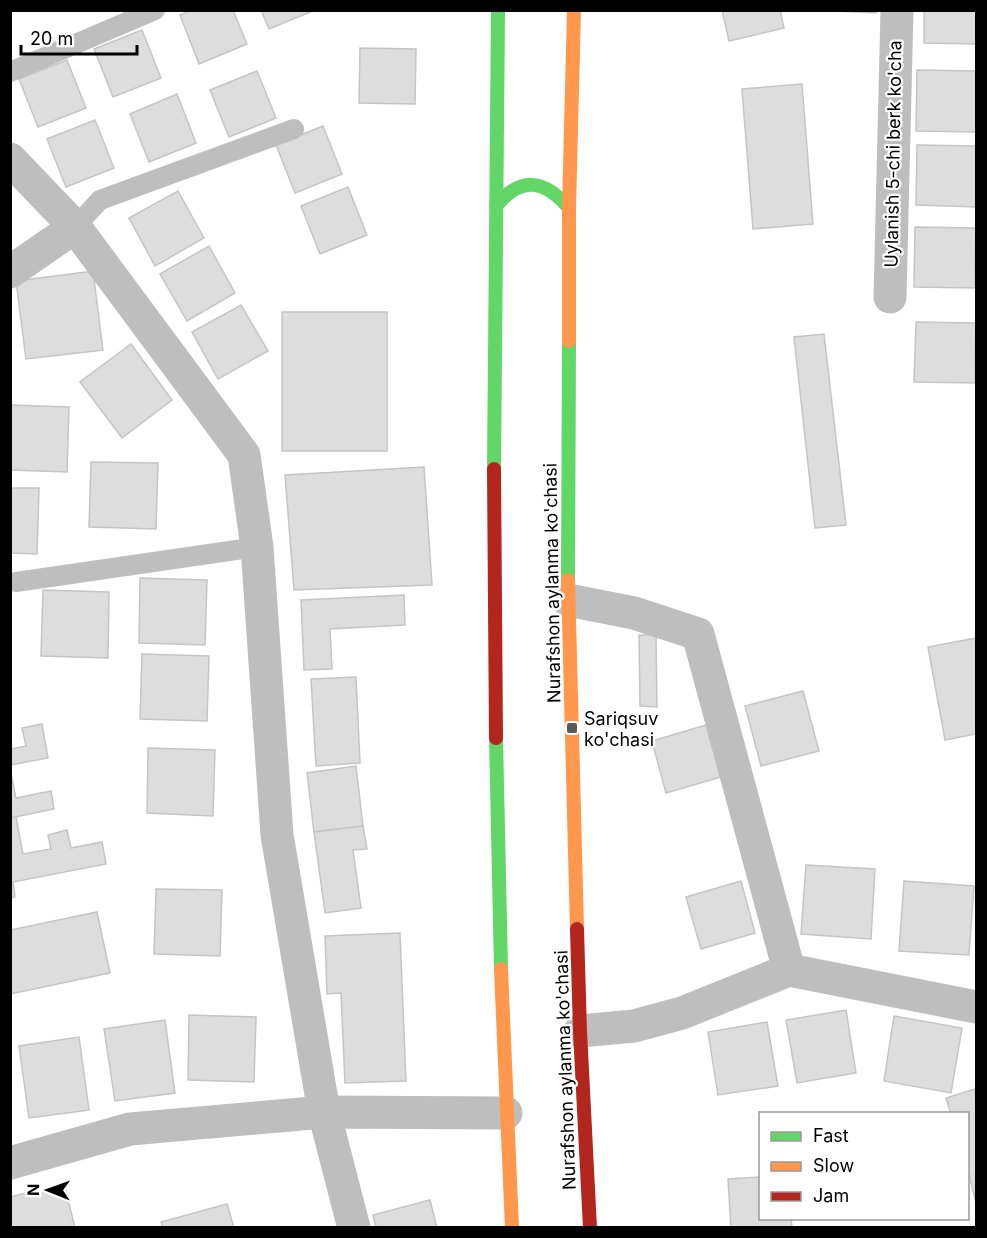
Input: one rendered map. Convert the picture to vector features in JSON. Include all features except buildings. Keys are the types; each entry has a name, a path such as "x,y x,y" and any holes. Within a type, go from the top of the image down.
{"main road":[{"path":"498,10 494,567 497,822 512,1227"},
{"name":"Nurafshon aylanma ko'chasi","path":"573,10 569,208 568,600 580,1031 590,1227"},
{"path":"496,206 511,190 531,184 544,186 554,192 569,208"}],"street":[{"name":"Uylanish 5-chi berk ko'cha","path":"890,297 897,10"},
{"path":"10,159 75,227 244,455 256,547 277,835 324,1112 354,1227"},
{"path":"10,272 75,227"},
{"path":"568,600 634,613 698,634 789,970"},
{"path":"580,1031 633,1026 682,1013 789,970 976,1007"},
{"path":"10,1163 130,1129 324,1112 506,1113"}],"lane":[{"path":"10,72 155,10"},
{"path":"75,227 100,200 294,129"},
{"path":"16,582 256,547"}],"traffic: fast":[{"path":"494,469 498,10"},
{"path":"496,206 514,190 533,185 551,191 569,208"},
{"path":"568,580 569,341"},
{"path":"496,738 501,969"}],"traffic: slow":[{"path":"569,341 569,208 574,10"},
{"path":"568,580 577,929"},
{"path":"501,969 512,1228"}],"traffic: jam":[{"path":"494,469 496,738"},
{"path":"577,929 590,1228"}],"place":[{"name":"Sariqsuv ko'chasi","path":"572,728"}]}
